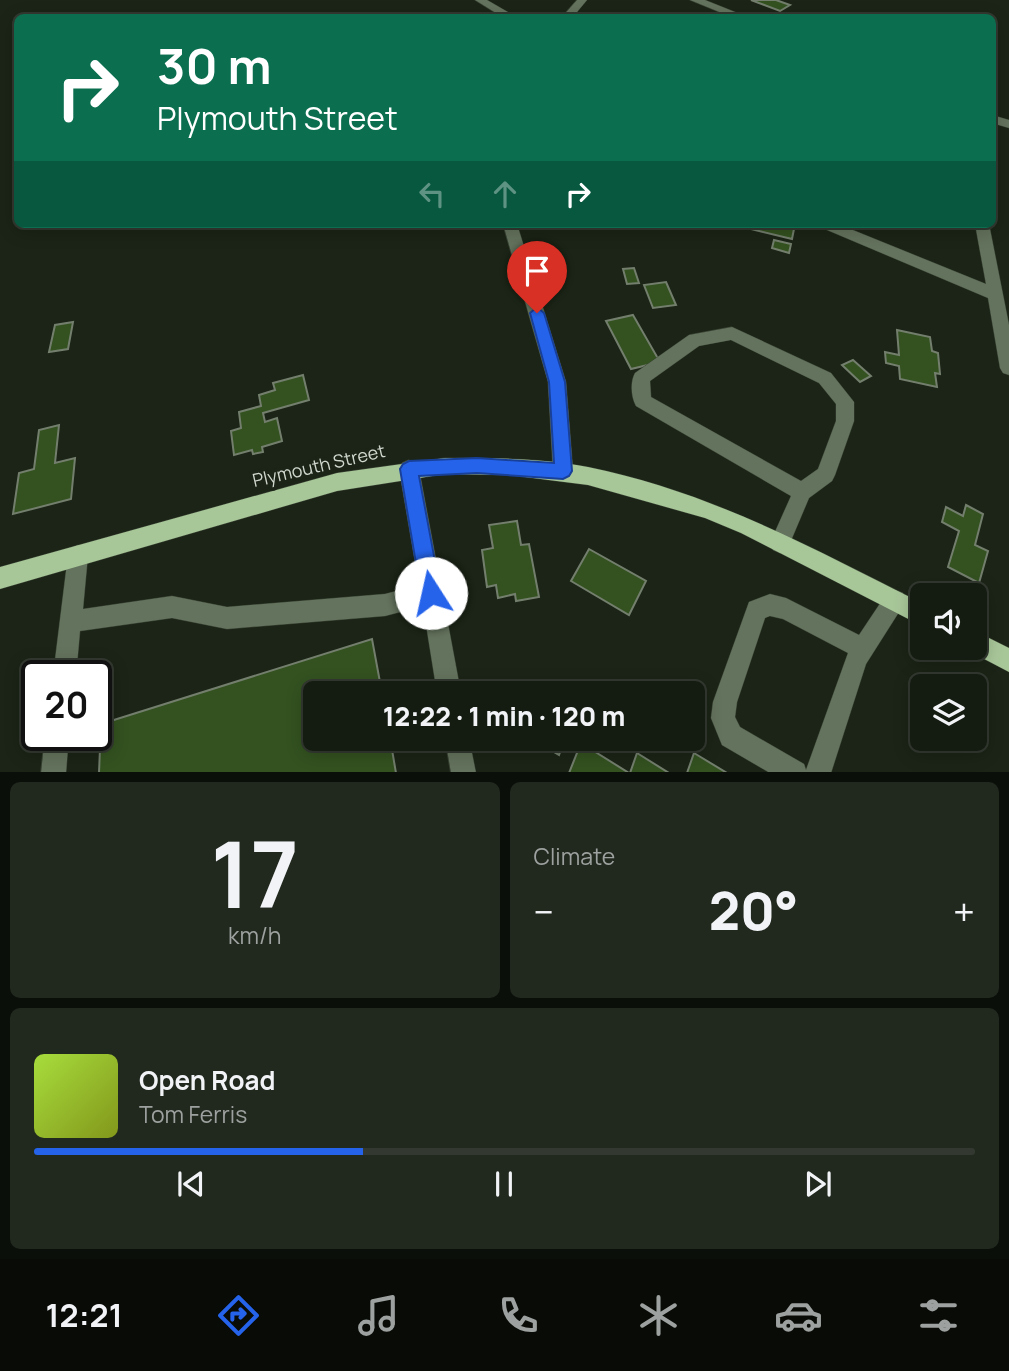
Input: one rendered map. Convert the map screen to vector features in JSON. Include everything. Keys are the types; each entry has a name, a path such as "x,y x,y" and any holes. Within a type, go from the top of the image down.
{"main road":[{"name":"Plymouth Street","path":"0,578 337,482 409,469 477,466 563,471 675,498 748,526 910,609"},
{"path":"987,649 1009,661"}],"street":[{"path":"480,0 506,14"},
{"path":"570,14 582,0"},
{"path":"695,0 735,14"},
{"path":"511,228 557,382 563,471"},
{"path":"835,228 994,294"},
{"path":"983,228 1009,368"},
{"path":"780,543 802,492 825,475 845,421 845,402 825,379 732,333 695,340 640,378 642,401 802,492"},
{"path":"409,469 447,681"},
{"path":"66,660 78,555"},
{"path":"70,622 172,607 227,618 384,605 431,593"},
{"path":"818,772 857,658 895,601"},
{"path":"795,772 731,736 723,718 725,702 757,610 770,605 786,609 863,649"},
{"path":"52,772 55,751"},
{"path":"460,751 464,772"}],"building":[{"path":"751,0 776,0 790,5 780,11"},
{"path":"751,228 794,228 792,239"},
{"path":"774,240 791,244 789,253 772,248"},
{"path":"634,268 639,283 627,284 623,269"},
{"path":"666,282 676,305 653,308 644,285"},
{"path":"633,315 660,362 631,369 606,321"},
{"path":"73,322 68,349 49,352 55,325"},
{"path":"897,330 930,337 932,351 938,353 940,374 935,373 937,387 900,379 899,366 886,363 885,352 899,355"},
{"path":"853,360 871,376 860,382 842,365"},
{"path":"303,375 309,400 263,413 265,422 277,418 282,441 262,447 263,452 253,454 252,450 234,455 231,431 241,428 239,412 261,406 259,395 275,390 273,383"},
{"path":"59,425 55,463 75,458 71,499 13,514 19,473 34,469 39,430"},
{"path":"966,505 983,514 975,545 988,551 979,583 948,567 959,531 942,522 946,507 963,516"},
{"path":"517,521 521,545 529,544 539,597 516,601 515,594 498,598 496,585 487,587 482,550 493,548 489,525"},
{"path":"589,549 646,581 629,615 571,581"},
{"path":"372,639 380,681 303,681 303,751 392,751 396,772 99,772 100,751 112,751 112,721"},
{"path":"578,751 594,751 627,772 569,772"},
{"path":"637,753 667,772 630,772"},
{"path":"694,753 725,772 687,772"}],"route":[{"path":"431,593 409,469 477,466 563,471 557,382 537,313"}]}
